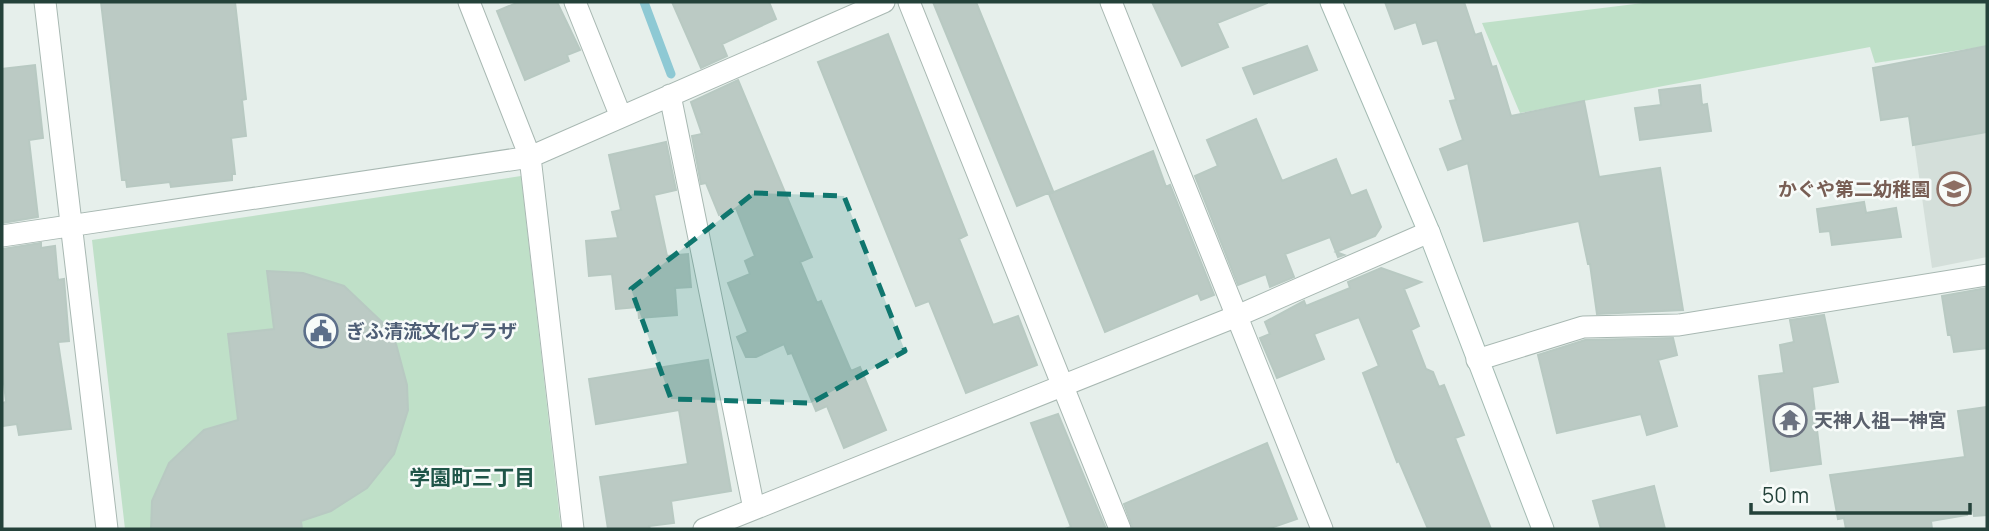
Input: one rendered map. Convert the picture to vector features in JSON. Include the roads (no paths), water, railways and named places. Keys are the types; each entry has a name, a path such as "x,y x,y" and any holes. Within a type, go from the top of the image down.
{"street":[{"path":"45,2 107,529"},
{"path":"469,2 530,157 573,529"},
{"path":"575,2 621,117"},
{"path":"2,236 530,157 884,2"},
{"path":"909,2 1120,529"},
{"path":"1111,2 1322,529"},
{"path":"1331,2 1429,232 1543,529"},
{"path":"670,95 754,509"},
{"path":"704,529 1237,316 1429,232"},
{"path":"1477,360 1583,327 1679,325 1987,275"}],"waterway":[{"path":"644,2 671,74"}],"place":[{"name":"かぐや第二幼稚園","path":"1954,189"},
{"name":"ぎふ清流文化プラザ","path":"321,331"},
{"name":"天神人祖一神宮","path":"1790,420"}],"district":[{"name":"学園町三丁目","path":"472,478"}]}
